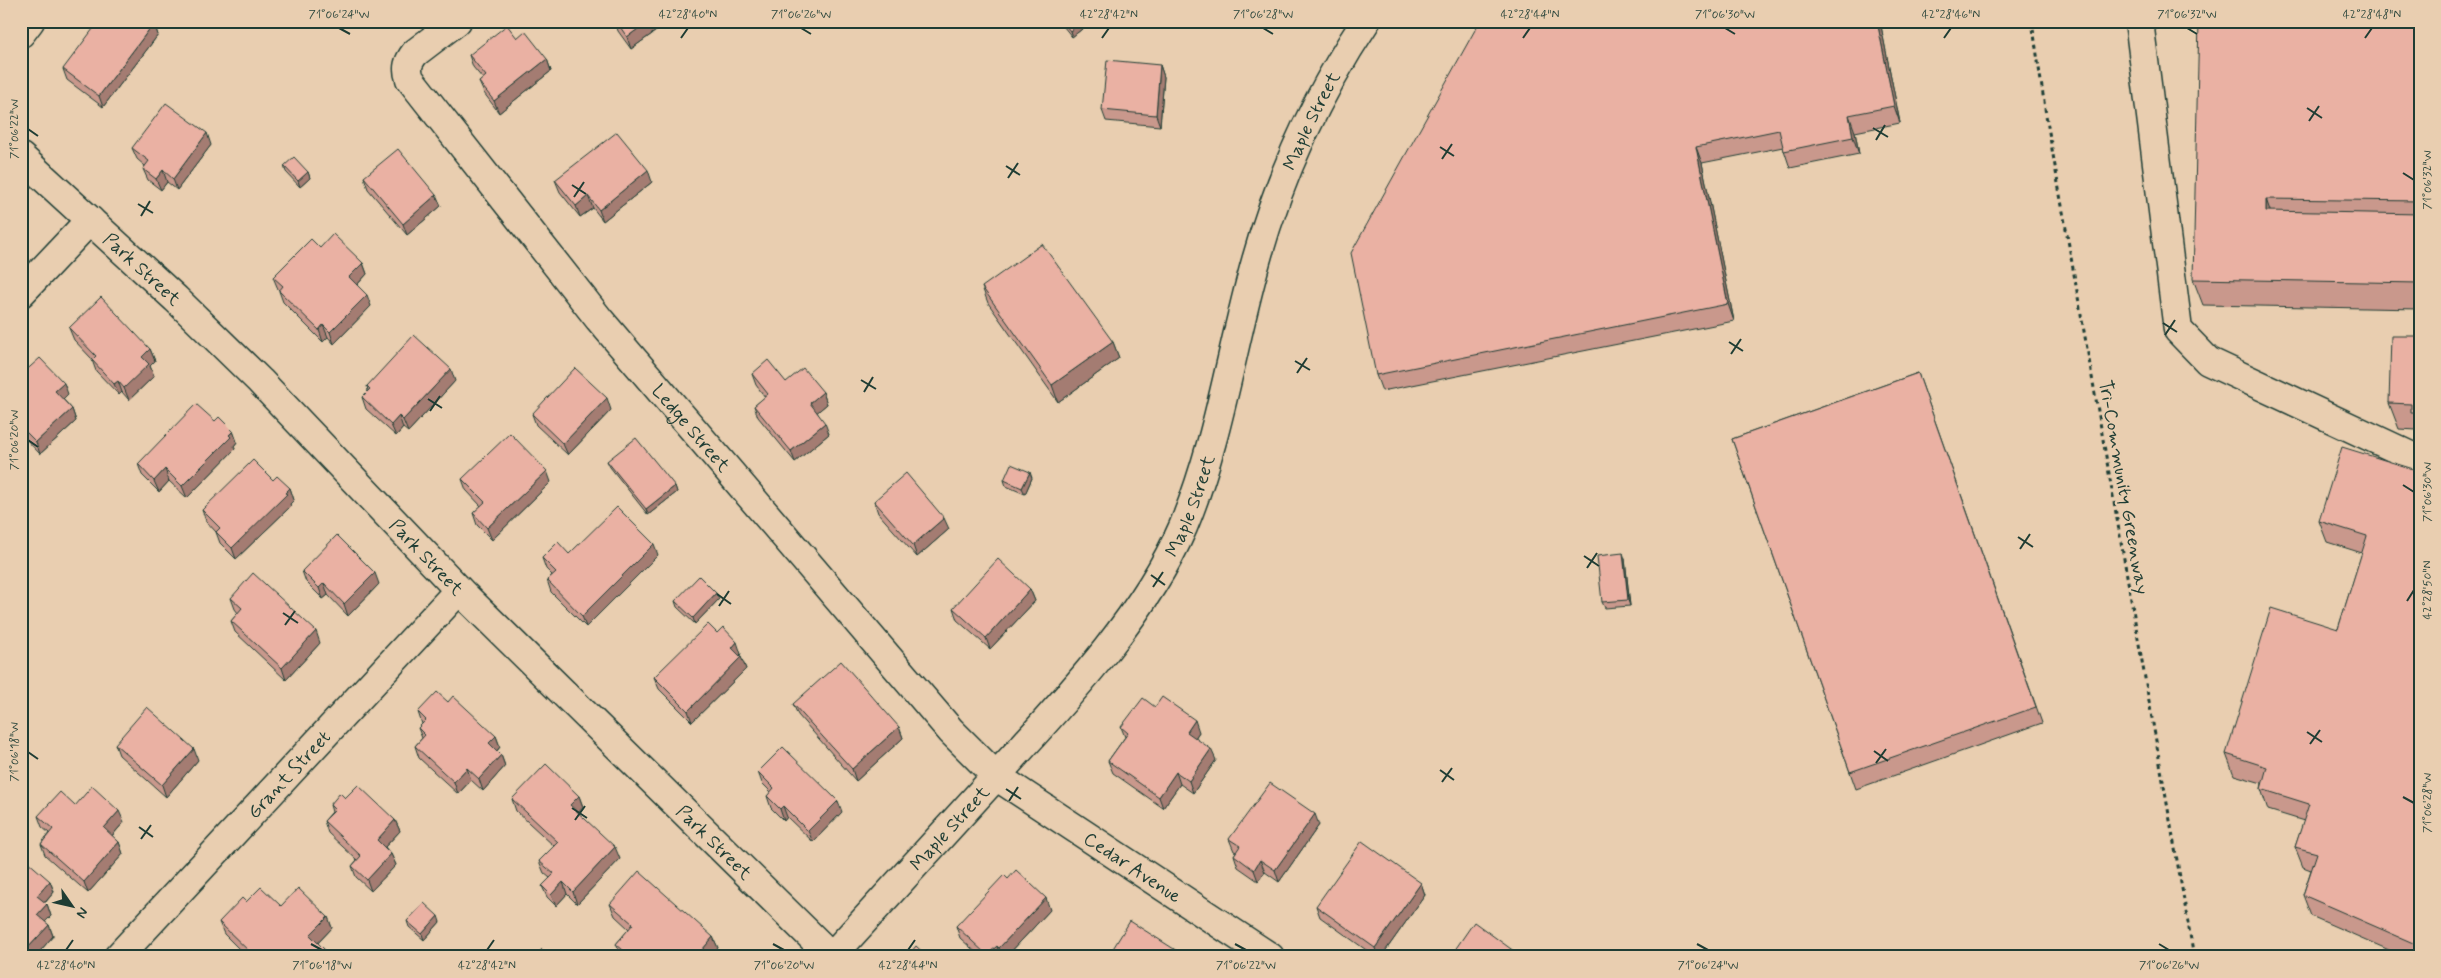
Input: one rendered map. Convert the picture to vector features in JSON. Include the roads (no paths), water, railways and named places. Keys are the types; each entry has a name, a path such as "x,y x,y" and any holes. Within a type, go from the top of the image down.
{"street":[{"path":"21,33 30,21"},
{"name":"Ledge Street","path":"456,21 415,53 407,71 410,79 598,320 951,731 996,776"},
{"name":"Maple Street","path":"831,957 1070,693 1137,606 1170,553 1196,493 1208,458 1255,262 1274,203 1304,127 1366,21"},
{"path":"2139,21 2178,330 2208,361 2420,460"},
{"name":"Park Street","path":"21,157 260,382 459,590 831,957"},
{"path":"21,293 90,220"},
{"name":"Grant Street","path":"118,957 459,590"},
{"name":"Cedar Avenue","path":"996,776 1270,957"}]}
